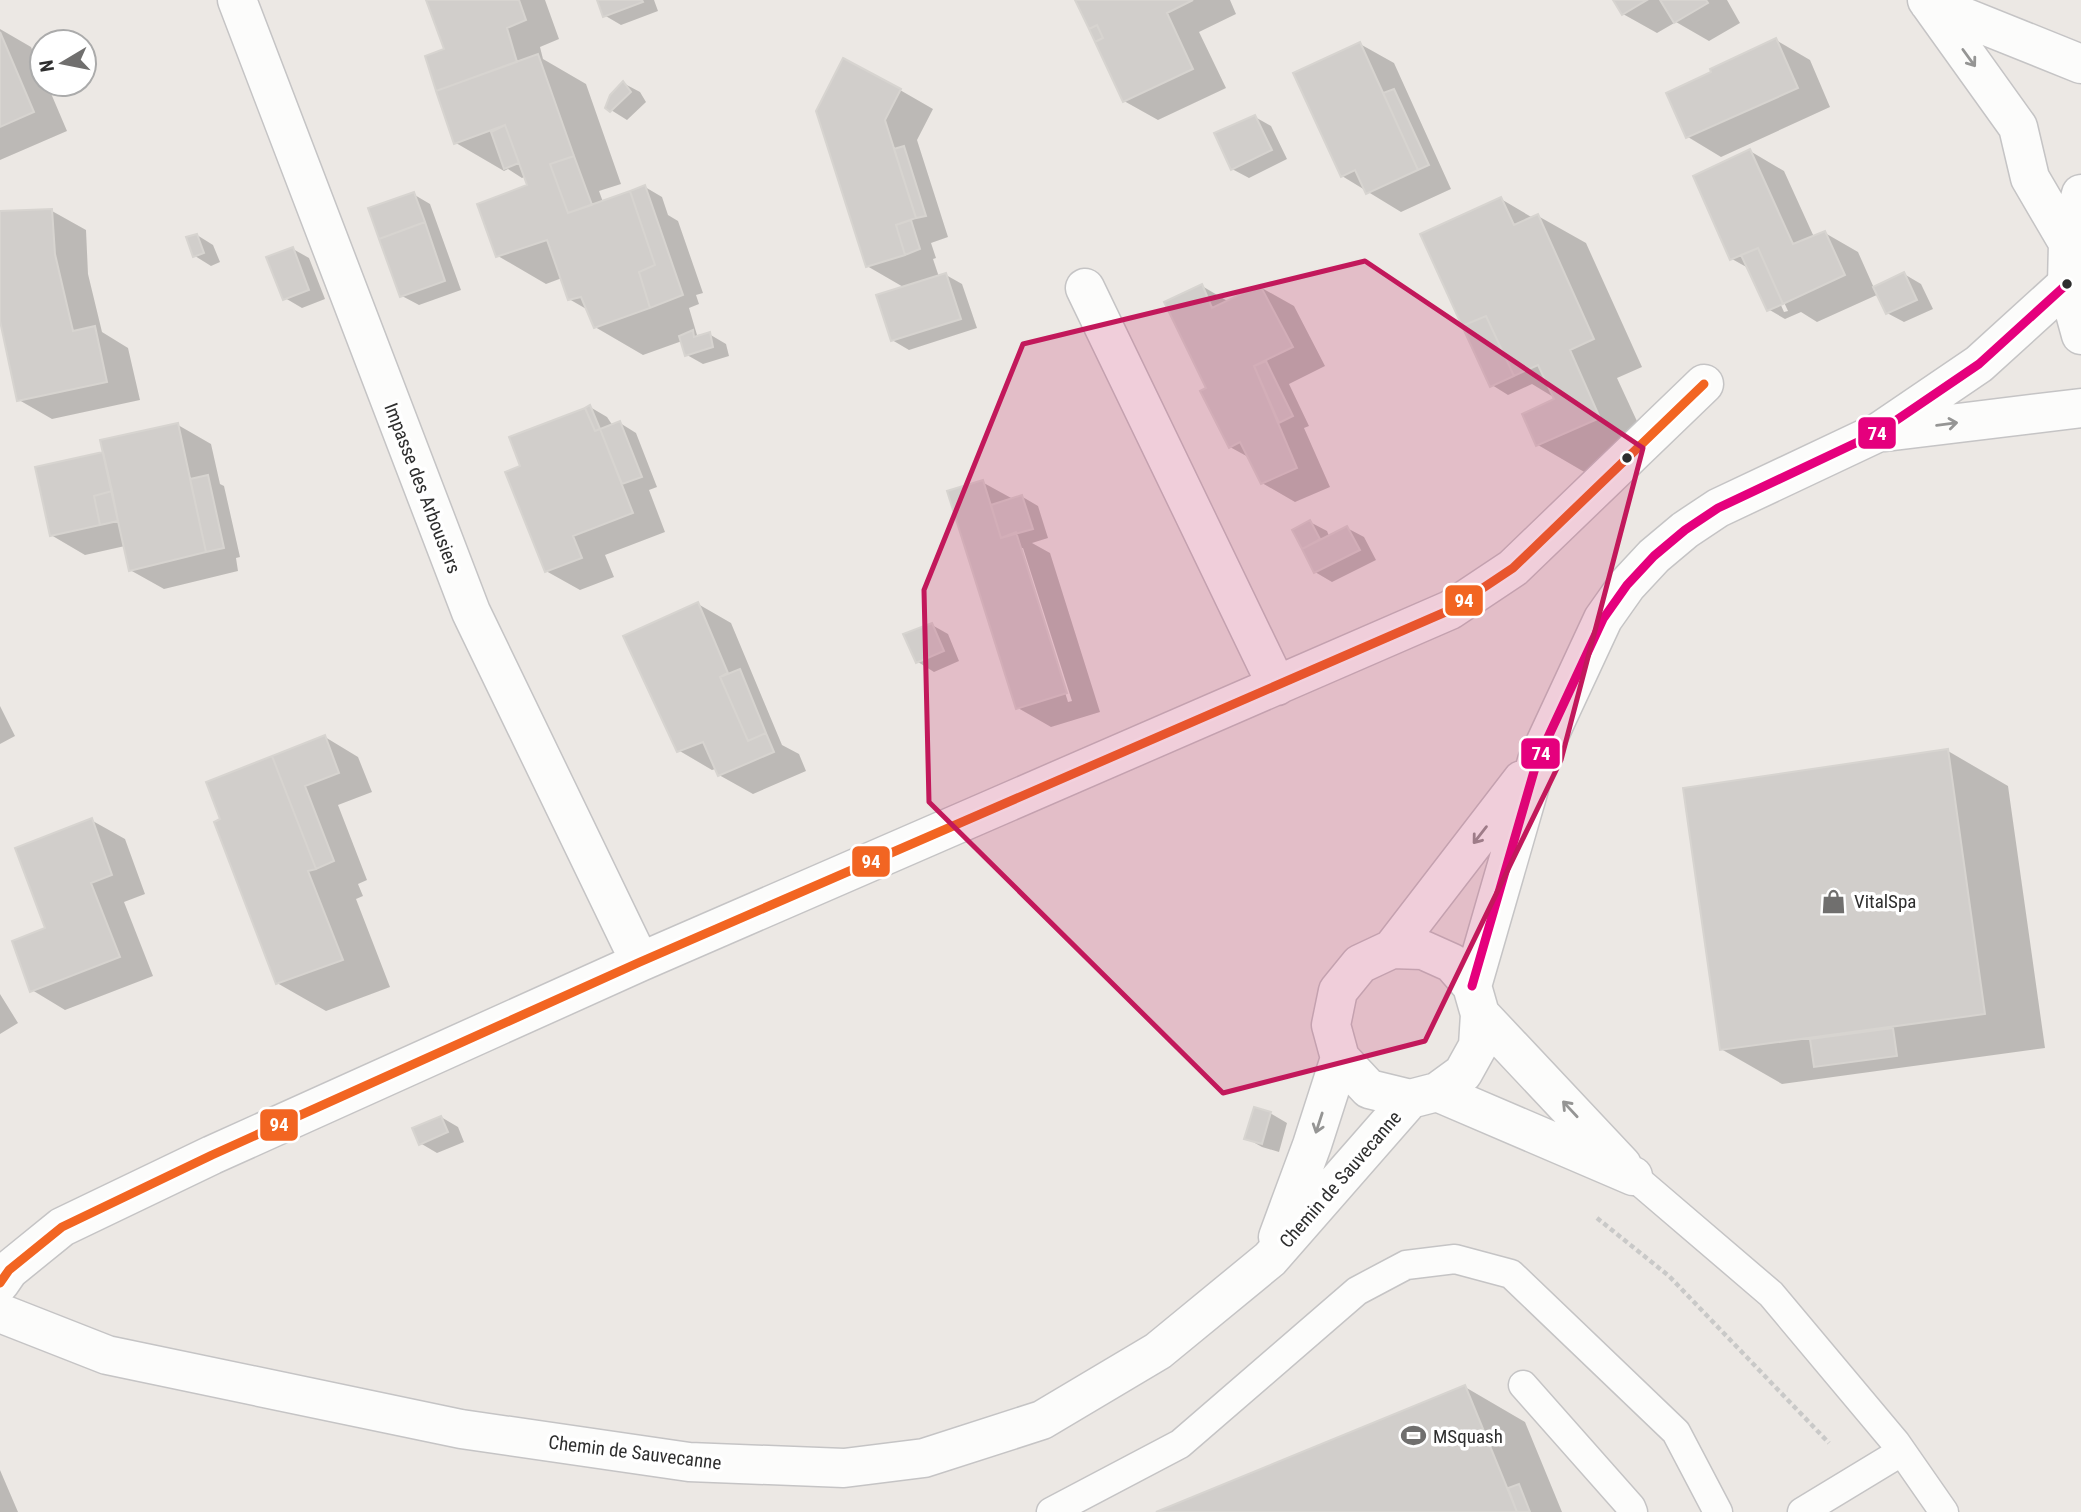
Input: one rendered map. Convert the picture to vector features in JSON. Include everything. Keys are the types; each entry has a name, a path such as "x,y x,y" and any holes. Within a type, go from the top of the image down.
{"street":[{"name":"Impasse des Arbousiers","path":"237,0 471,612 640,962"},
{"path":"1928,1 2081,64"},
{"path":"1928,1 2018,127 2030,178 2068,243"},
{"path":"2081,194 2068,243 2067,284 2081,335"},
{"path":"1424,1095 1463,1073 1478,1046 1476,1000 1536,761 1603,619 1627,585 1654,556 1685,530 1718,508 1879,432 1979,364 2067,284"},
{"path":"1085,288 1278,686"},
{"path":"0,1283 9,1270 62,1227 212,1155 640,962 1450,610 1513,568 1704,384"},
{"path":"1879,432 2081,408"},
{"path":"1392,949 1536,761"},
{"path":"1392,949 1423,950 1452,963 1476,1000 1633,1177 1594,1159 1424,1095 1369,1089 1340,1058 1331,1025 1338,991 1360,964 1392,949"},
{"name":"Chemin de Sauvecanne","path":"1270,1259 1312,1145 1340,1058"},
{"name":"Chemin de Sauvecanne","path":"0,1313 107,1355 461,1429 689,1462 844,1468 924,1458 1042,1420 1158,1351 1270,1259 1424,1095"}],"lane":[{"path":"1633,1177 1771,1294 1901,1452 1944,1512"},
{"path":"1051,1512 1180,1444 1357,1292 1406,1265 1455,1259 1511,1274 1676,1432 1718,1512"},
{"path":"1523,1385 1632,1507 1633,1512"},
{"path":"1802,1512 1901,1452"}],"path":[{"path":"1594,1159 1592,1213 1669,1276 1830,1444"}],"highlighted area":[{"path":"1365,261 1643,448 1561,760 1425,1041 1223,1093 929,802 924,590 1023,344"}],"building":[{"path":"426,0 519,0 526,20 507,28 517,62 436,91 425,56 444,49"},
{"path":"597,0 642,0 643,2 603,17"},
{"path":"1075,0 1193,0 1167,13 1193,69 1123,102 1095,42 1103,38 1097,25 1089,29"},
{"path":"1613,0 1647,0 1622,15"},
{"path":"1660,0 1706,0 1708,3 1674,23"},
{"path":"1097,25 1103,38 1095,42 1089,29"},
{"path":"0,32 34,112 0,127"},
{"path":"1776,38 1798,88 1686,138 1666,93"},
{"path":"1360,42 1418,170 1366,194 1355,170 1341,177 1293,73"},
{"path":"538,54 574,156 550,164 568,213 630,191 655,265 639,272 650,308 594,328 581,297 568,300 547,240 496,257 477,204 527,185 505,125 454,144 436,91"},
{"path":"843,58 901,89 885,120 916,218 896,225 905,255 866,267 816,111"},
{"path":"623,81 631,92 610,112 605,108 610,95"},
{"path":"1394,89 1429,165 1418,170 1383,93"},
{"path":"1255,115 1272,150 1231,170 1214,133"},
{"path":"505,125 519,163 504,169 491,132"},
{"path":"904,146 926,216 916,218 894,149"},
{"path":"1750,149 1793,244 1825,231 1845,275 1783,304 1758,248 1730,260 1693,176"},
{"path":"574,156 592,205 568,213 550,164"},
{"path":"645,185 683,295 650,308 639,272 655,265 630,191"},
{"path":"414,192 425,222 379,239 368,208"},
{"path":"1501,197 1514,225 1538,214 1594,339 1570,350 1600,418 1536,446 1522,414 1554,399 1538,365 1514,376 1486,316 1462,326 1420,234"},
{"path":"52,209 55,254 73,331 95,326 107,382 17,401 0,321 0,211"},
{"path":"911,220 920,249 905,255 896,225"},
{"path":"425,222 445,281 400,297 379,239"},
{"path":"197,234 204,253 193,257 186,237"},
{"path":"293,247 309,290 283,300 266,257"},
{"path":"1758,248 1783,304 1767,311 1741,255"},
{"path":"1904,272 1917,300 1886,314 1873,287"},
{"path":"946,273 961,319 891,341 876,295"},
{"path":"1202,284 1212,308 1260,285 1293,347 1254,366 1297,468 1261,484 1240,442 1229,448 1200,391 1206,388 1164,302"},
{"path":"1486,316 1514,376 1490,387 1462,326"},
{"path":"693,330 694,337 710,332 713,347 685,356 679,336"},
{"path":"1266,361 1293,416 1279,423 1254,366"},
{"path":"590,405 600,429 595,431 585,408"},
{"path":"585,408 595,431 600,429 633,513 573,536 582,558 545,572 505,472 520,466 509,437"},
{"path":"620,421 642,477 622,484 600,429"},
{"path":"178,423 206,552 129,571 100,440"},
{"path":"103,452 112,491 94,496 100,525 50,536 35,467"},
{"path":"208,475 224,548 206,552 190,479"},
{"path":"983,480 1001,538 1016,532 1067,693 1016,709 947,491"},
{"path":"112,491 118,521 100,525 94,496"},
{"path":"1022,495 1033,529 1001,538 991,505"},
{"path":"1310,520 1320,539 1302,549 1292,530"},
{"path":"1347,526 1360,550 1314,573 1302,549"},
{"path":"698,602 728,673 720,677 748,741 766,733 774,752 718,776 703,742 677,752 623,636"},
{"path":"932,623 944,651 916,663 903,634"},
{"path":"740,669 766,733 748,741 720,677"},
{"path":"325,735 339,773 305,786 334,861 316,869 272,756"},
{"name":"VitalSpa","path":"1948,749 1985,1014 1720,1050 1683,788"},
{"path":"272,756 316,869 308,871 343,960 276,984 214,822 220,819 206,782"},
{"path":"92,818 112,875 91,883 120,957 30,992 12,941 45,928 15,848"},
{"path":"1893,1028 1897,1056 1814,1067 1810,1039"},
{"path":"1254,1107 1271,1112 1262,1144 1244,1139"},
{"path":"441,1116 448,1132 419,1145 412,1128"},
{"name":"MSquash","path":"1465,1385 1517,1512 1156,1512"},
{"path":"1519,1484 1530,1512 1517,1512 1508,1488"}],"transit line":[{"name":"74","path":"1472,986 1537,761 1603,619 1627,585 1654,556 1685,530 1718,508 1879,432 1979,364 2067,284"},
{"name":"94","path":"0,1283 9,1270 62,1227 212,1155 640,962 1450,610 1513,568 1704,384"}],"place":[{"name":"VitalSpa","path":"1834,901"},
{"name":"MSquash","path":"1413,1436"}]}
